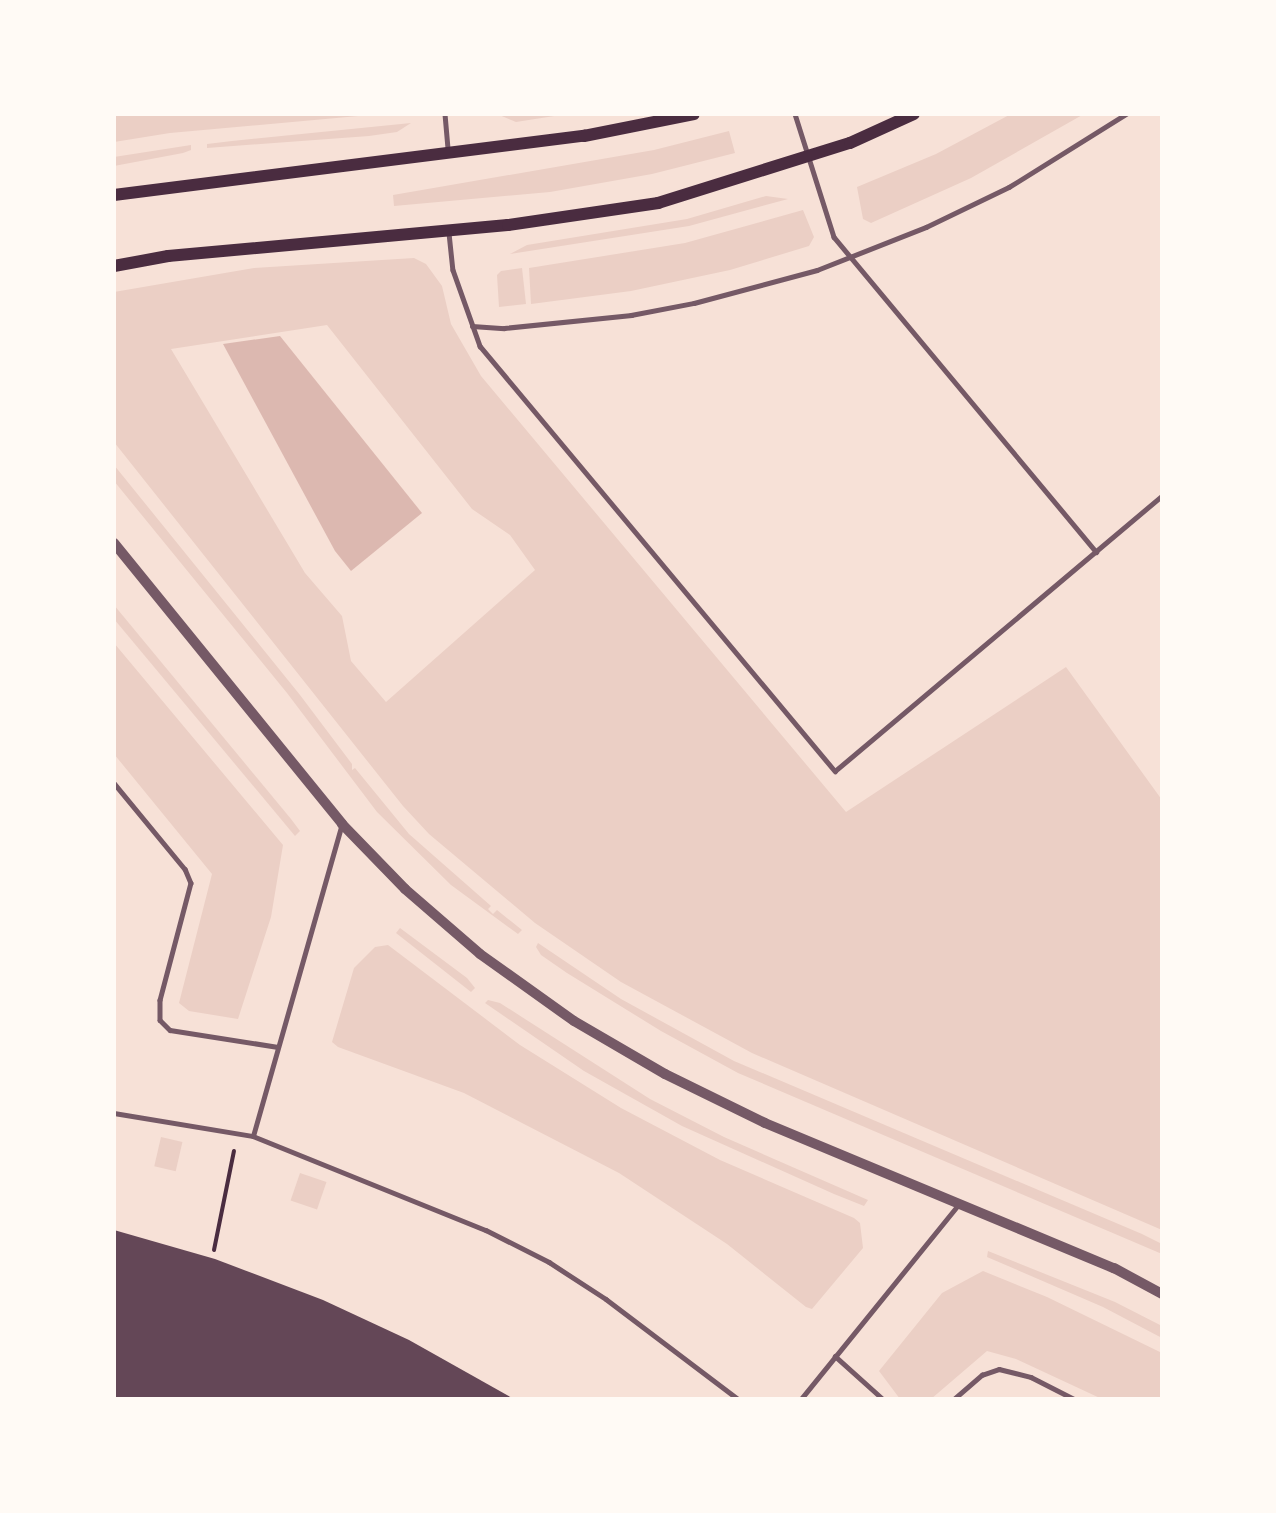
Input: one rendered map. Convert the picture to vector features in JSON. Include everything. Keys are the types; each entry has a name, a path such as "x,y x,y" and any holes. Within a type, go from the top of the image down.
{"main road":[{"path":"114,195 584,136 694,114"},
{"path":"114,266 168,256 449,230 658,203 850,143 914,114"}],"street":[{"path":"114,543 342,824 405,889 480,954 574,1021 665,1074 765,1123 1114,1268 1162,1294"}],"lane":[{"path":"444,114 448,153"},
{"path":"795,114 834,237 1096,552"},
{"path":"472,326 504,328 631,315 756,288 851,257 944,219 1009,187 1126,114"},
{"path":"449,230 453,270 480,346 835,771 1162,496"},
{"path":"114,783 185,869 191,883 160,1000 159,1020 170,1030 279,1047"},
{"path":"253,1136 342,824"},
{"path":"114,1113 253,1136 422,1203 549,1262 658,1336 738,1399"},
{"path":"801,1399 958,1205"},
{"path":"835,1356 883,1399"},
{"path":"954,1399 982,1375 999,1369 1031,1377 1074,1399"}],"path":[{"path":"214,1251 237,1133"}],"shaded area":[{"path":"114,114 380,114 170,133 114,142"},
{"path":"497,114 567,114 516,122"},
{"path":"1011,114 1084,114 971,178 871,223 863,219 857,187 936,154"},
{"path":"411,123 397,132 369,136 207,148 207,144"},
{"path":"729,131 735,153 652,174 550,192 394,206 393,195 654,150"},
{"path":"191,145 191,150 183,153 114,166 114,157"},
{"path":"766,196 788,199 689,226 510,254 527,245 687,219"},
{"path":"803,210 814,237 809,246 730,270 631,291 531,304 529,268 685,243"},
{"path":"414,258 426,264 442,286 451,324 481,376 846,812 1066,667 1162,800 1162,1230 752,1053 621,982 535,923 429,834 403,806 114,442 114,292 254,268","holes":["327,325 472,509 510,535 535,570 386,702 351,661 342,616 305,573 171,349"]},
{"path":"522,268 526,304 499,307 497,275 501,271"},
{"path":"280,336 422,513 351,571 335,551 223,344"},
{"path":"114,465 300,695 352,764 352,770 355,768 409,834 491,906 488,909 493,914 497,910 522,930 518,934 451,885 377,812 287,693 114,481"},
{"path":"114,605 291,819 300,831 295,836 114,619"},
{"path":"114,643 283,845 271,917 238,1019 189,1011 179,1003 212,874 114,754"},
{"path":"400,928 467,978 475,988 471,992 396,933"},
{"path":"538,943 621,999 734,1061 1142,1234 1162,1244 1162,1254 738,1073 661,1031 567,973 541,955 536,947"},
{"path":"388,945 520,1045 621,1108 720,1160 854,1218 860,1223 863,1248 812,1309 806,1307 727,1244 619,1173 464,1093 338,1047 332,1042 354,968 375,947"},
{"path":"488,1000 500,1003 650,1099 724,1137 868,1200 864,1206 682,1126 584,1071 485,1003"},
{"path":"161,1137 182,1142 176,1171 154,1166"},
{"path":"300,1173 326,1182 317,1210 291,1200"},
{"path":"988,1251 1115,1302 1162,1326 1162,1338 1103,1307 987,1257"},
{"path":"983,1271 1047,1297 1162,1353 1162,1399 1102,1399 1016,1359 987,1351 931,1399 900,1399 879,1371 942,1293"}],"building":[{"path":"114,1230 215,1259 323,1300 409,1340 514,1399 114,1399"}]}
